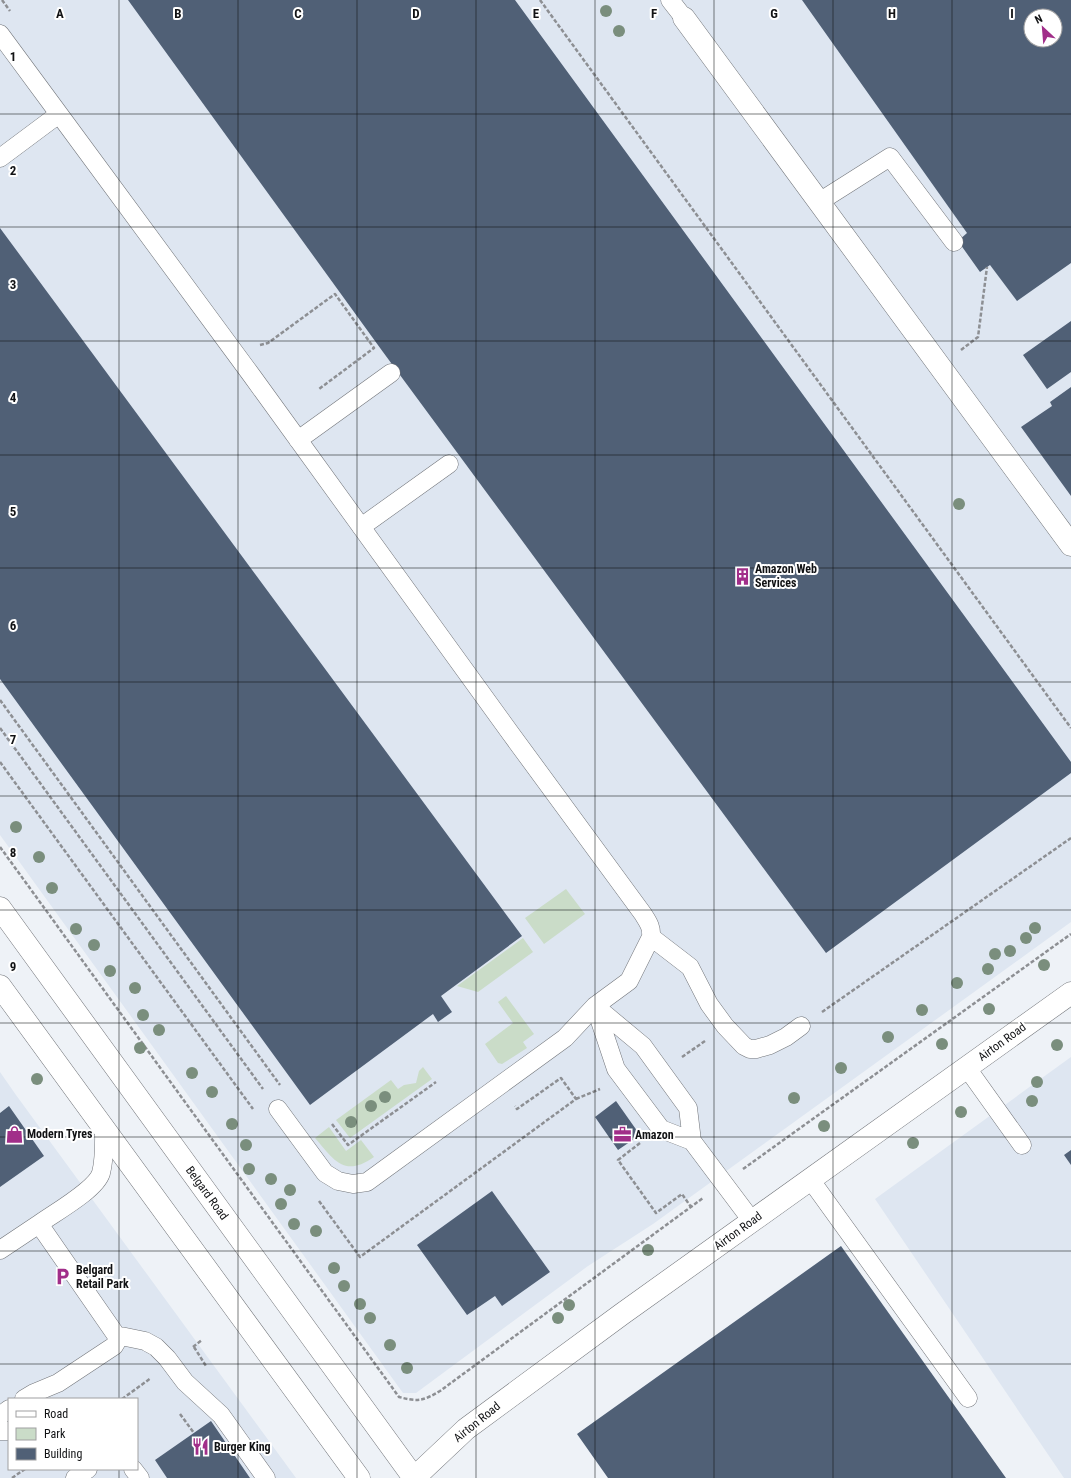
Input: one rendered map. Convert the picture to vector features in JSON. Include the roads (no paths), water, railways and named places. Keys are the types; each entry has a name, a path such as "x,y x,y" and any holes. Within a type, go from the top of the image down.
{"street":[{"path":"684,18 1071,545"},
{"name":"Belgard Road","path":"0,908 414,1478"},
{"path":"0,986 359,1478"},
{"name":"Airton Road","path":"414,1478 466,1429 622,1314 1071,993"}],"lane":[{"path":"670,0 684,18"},
{"path":"0,34 252,376 643,914 652,930 651,937 629,981 595,1006 564,1038 367,1182 353,1184 338,1181 325,1173 278,1109"},
{"path":"0,158 59,114"},
{"path":"819,202 890,158 954,242"},
{"path":"298,440 391,374"},
{"path":"361,527 449,464"},
{"path":"651,937 690,967 709,1004 725,1026 744,1046 750,1049 756,1049 770,1045 786,1037 801,1026"},
{"path":"595,1006 616,1069 661,1129 692,1141"},
{"path":"595,1006 643,1046 688,1108 692,1141 752,1221"},
{"path":"967,1068 1022,1145"},
{"path":"0,1250 92,1187 101,1174 105,1147 104,1127"},
{"path":"810,1179 968,1398"},
{"path":"26,1398 58,1383 114,1346 116,1341 116,1335 39,1224"},
{"path":"116,1335 145,1341 168,1358 185,1382 221,1415 266,1478"},
{"path":"47,1398 58,1383"},
{"path":"75,1478 87,1470"}],"place":[{"name":"Amazon Web Services","path":"742,576"},
{"name":"Modern Tyres","path":"14,1134"},
{"name":"Amazon","path":"622,1135"},
{"name":"Belgard Retail Park","path":"63,1277"},
{"name":"Burger King","path":"201,1447"}]}
